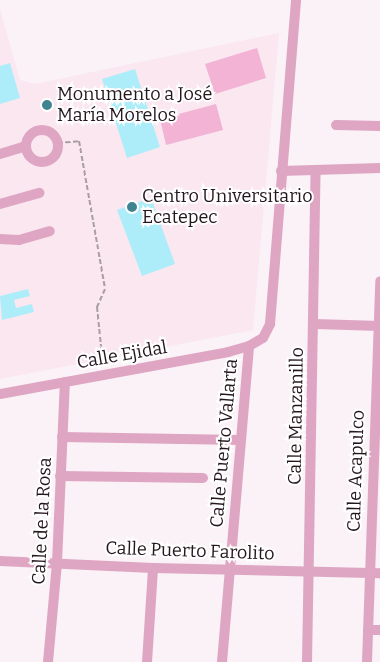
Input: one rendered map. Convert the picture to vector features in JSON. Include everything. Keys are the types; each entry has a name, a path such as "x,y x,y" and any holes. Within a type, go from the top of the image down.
{"street":[{"path":"249,346 263,338 270,324 296,0"},
{"path":"336,125 380,126"},
{"path":"38,130 48,131 55,135 58,143 57,152 47,161 35,161 28,155 26,146 29,136 38,130"},
{"path":"0,154 26,146"},
{"path":"281,172 380,168"},
{"name":"Calle Manzanillo","path":"308,662 308,571 315,324 316,170"},
{"path":"0,204 39,193"},
{"path":"0,239 19,240 50,231"},
{"name":"Calle Acapulco","path":"367,662 380,281"},
{"path":"315,324 379,326"},
{"name":"Calle Ejidal","path":"0,394 228,352 249,346"},
{"name":"Calle Puerto Vallarta","path":"222,662 249,346"},
{"name":"Calle de la Rosa","path":"48,662 57,563 65,382"},
{"path":"62,437 241,440"},
{"path":"60,476 203,478"},
{"name":"Calle Puerto Farolito","path":"0,561 153,568 380,573"},
{"path":"147,662 153,568"},
{"path":"368,630 380,630"}],"path":[{"path":"58,143 79,140 105,289 97,307 102,356"}],"shaded area":[{"name":"Centro Universitario Ecatepec","path":"0,9 20,80 35,84 279,33 253,330 0,379"},
{"path":"257,48 266,78 215,94 205,64"},
{"path":"216,104 223,130 166,145 160,119"}],"building":[{"path":"10,63 20,98 0,104 0,66"},
{"path":"135,69 160,147 127,158 102,79"},
{"path":"151,198 175,264 142,276 117,210"},
{"path":"28,289 30,296 14,300 16,308 32,304 34,312 2,320 0,296"}],"place":[{"name":"Monumento a José María Morelos","path":"47,105"},
{"name":"Centro Universitario Ecatepec","path":"132,207"}]}
